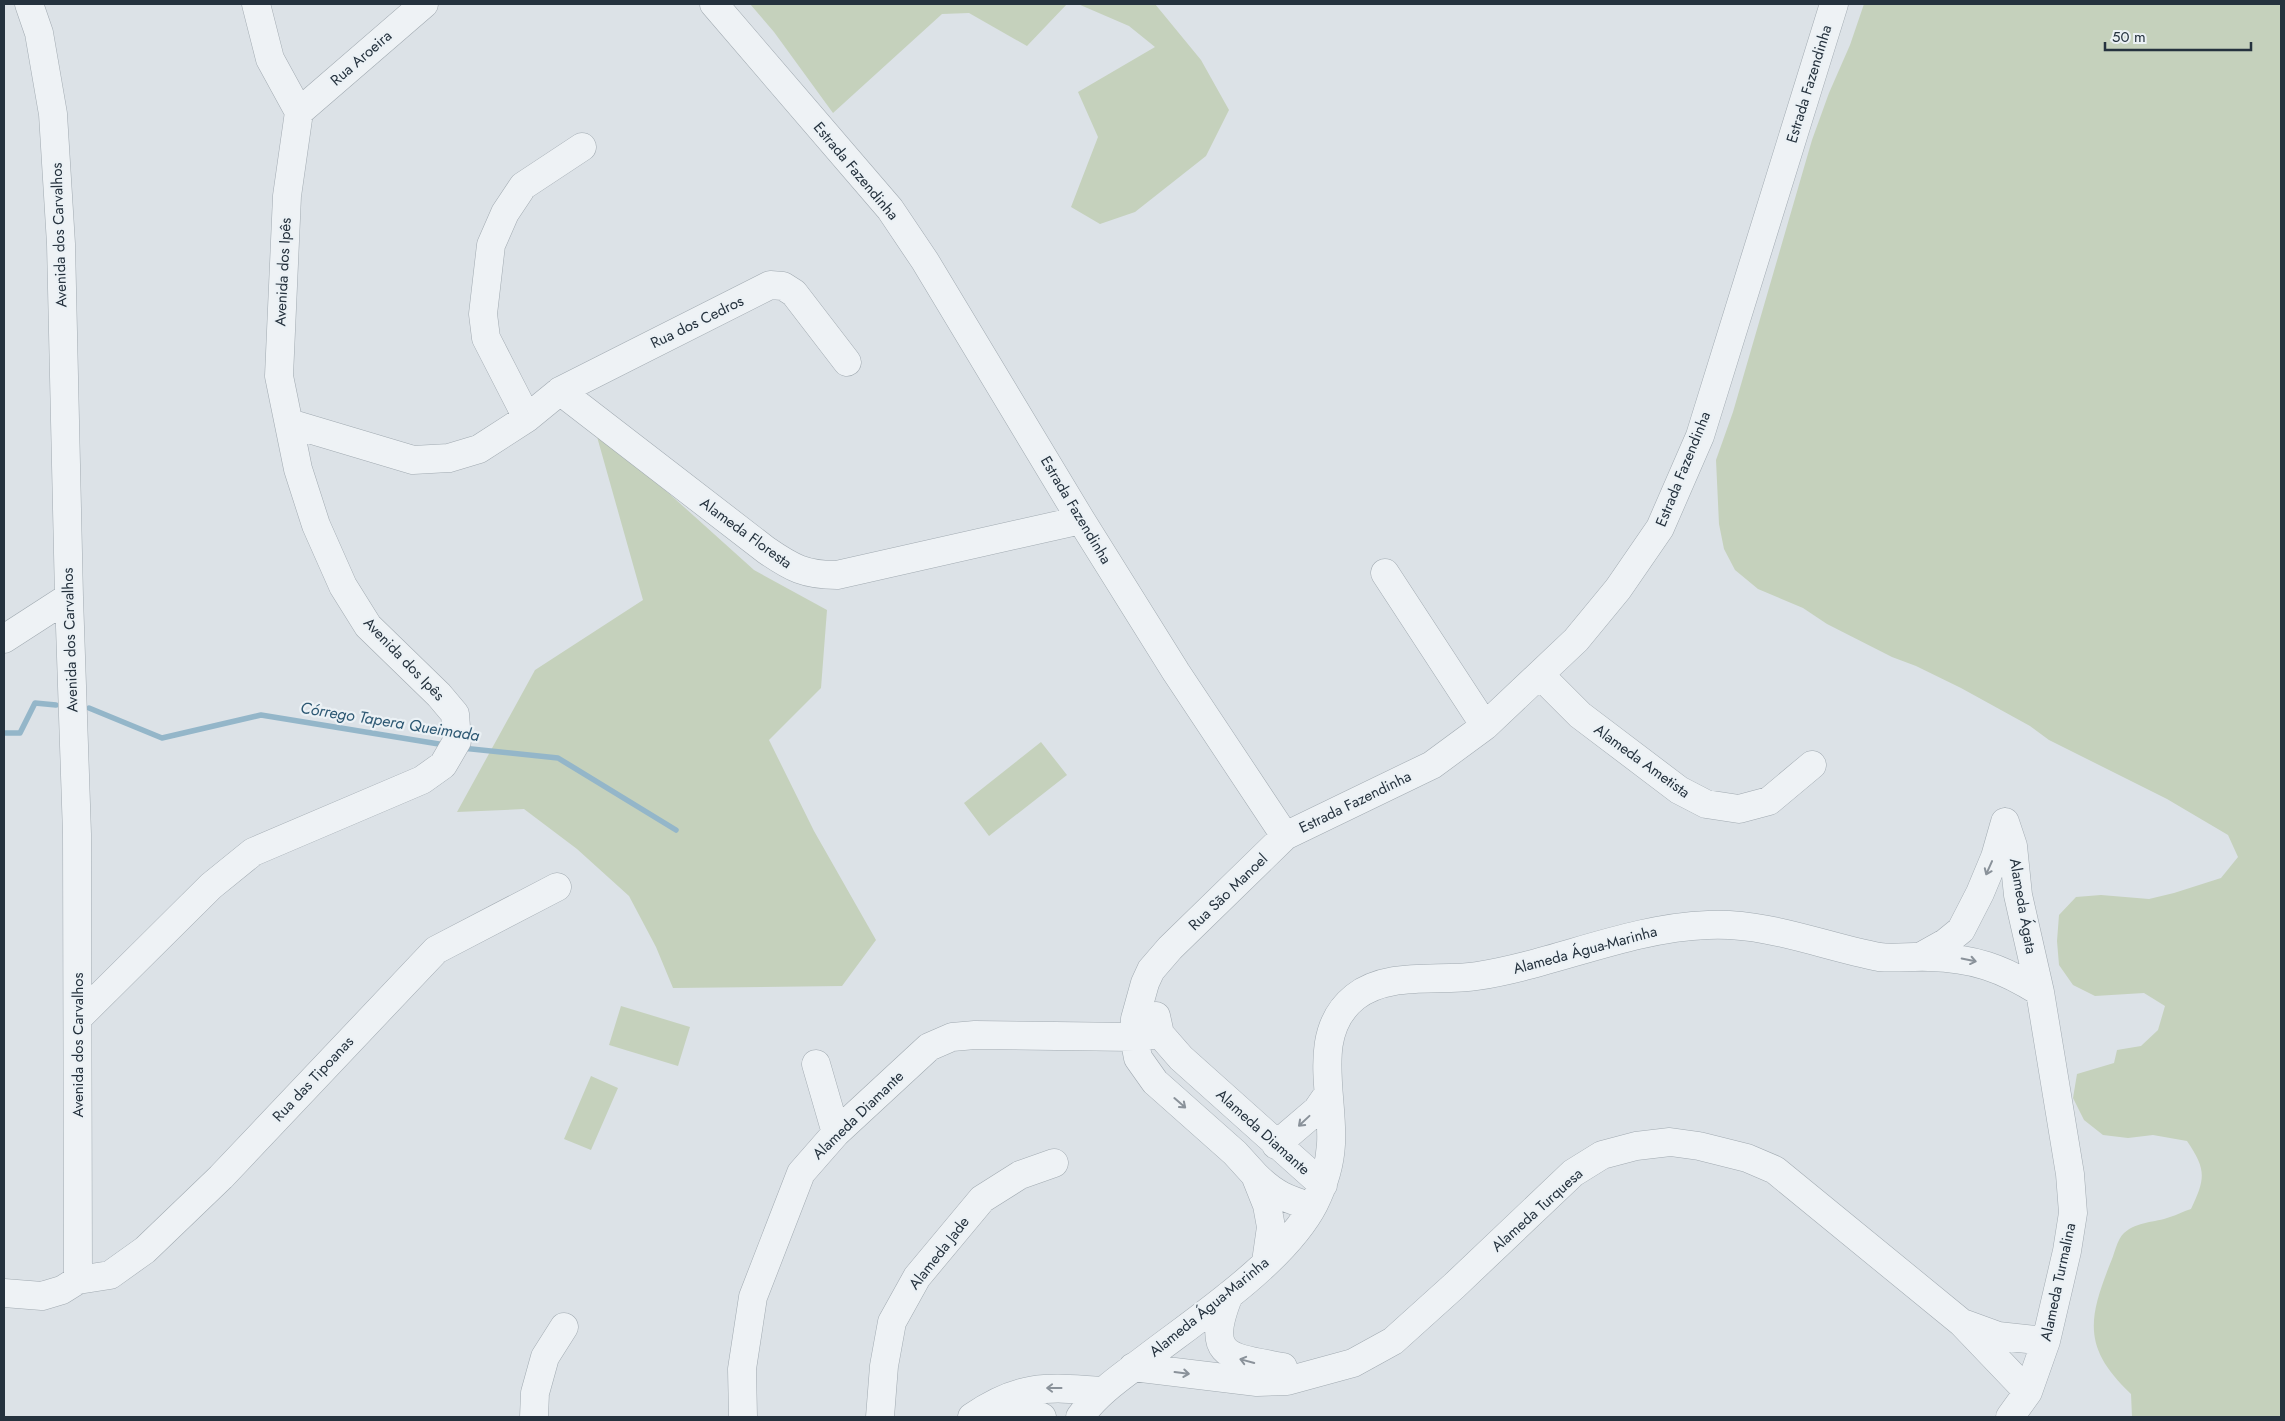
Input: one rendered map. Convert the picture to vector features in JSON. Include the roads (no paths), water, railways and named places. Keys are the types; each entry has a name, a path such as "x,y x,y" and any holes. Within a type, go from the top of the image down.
{"street":[{"name":"Avenida dos Carvalhos","path":"29,4 39,33 53,114 61,244 69,597 77,834 78,1280"},
{"path":"256,4 270,58 299,112"},
{"name":"Rua Aroeira","path":"299,112 424,4"},
{"name":"Estrada Fazendinha","path":"714,4 890,209 1001,384 1081,520 1176,672 1285,836 1432,765 1485,726 1576,640 1618,589 1660,528 1700,436 1834,4"},
{"name":"Avenida dos Ipês","path":"78,1018 211,886 253,852 422,780 443,765 457,741 455,714 439,695 368,626 343,586 316,525 298,468 279,376 280,305 287,196 299,112"},
{"path":"528,418 486,338 484,314 491,245 505,213 523,186 582,148"},
{"name":"Rua dos Cedros","path":"289,423 413,460 449,458 480,449 528,418 560,391 770,285 783,286 794,293 847,362"},
{"name":"Alameda Floresta","path":"560,391 766,550 791,568 815,575 837,575 1081,520"},
{"path":"1385,573 1485,726"},
{"path":"4,639 69,597"},
{"name":"Alameda Ametista","path":"1540,675 1580,715 1679,790 1706,804 1739,809 1769,801 1812,765"},
{"name":"Alameda Água-Marinha","path":"1920,956 1946,943 1961,930 1972,913 1995,857 2004,822"},
{"name":"Alameda Ágata","path":"2004,822 2013,846 2018,895 2040,992"},
{"name":"Rua São Manoel","path":"1147,1036 1135,1020 1145,983 1151,970 1170,948 1285,836"},
{"name":"Rua das Tipoanas","path":"4,1293 42,1296 62,1290 78,1280 110,1275 145,1250 221,1177 436,950 557,887"},
{"name":"Alameda Água-Marinha","path":"1080,1417 1103,1391 1230,1294 1299,1229 1318,1196 1331,1144 1328,1056 1332,1029 1339,1011 1358,994 1381,984 1412,980 1474,977 1525,967 1668,928 1711,924 1764,928 1881,957 1957,957 1979,962 2012,975 2040,992"},
{"name":"Alameda Turmalina","path":"2010,1417 2028,1392 2046,1341 2067,1251 2073,1213 2070,1174 2040,992"},
{"name":"Alameda Diamante","path":"743,1417 742,1368 753,1297 801,1172 836,1132 930,1047 952,1037 975,1035 1147,1036 1181,1058 1268,1138 1318,1196"},
{"path":"1147,1036 1138,1058 1155,1082 1236,1152 1272,1192 1286,1199 1318,1196"},
{"path":"1155,1082 1181,1058"},
{"path":"816,1064 836,1132"},
{"path":"1236,1152 1268,1138 1317,1110 1328,1094"},
{"name":"Alameda Turquesa","path":"1133,1367 1257,1382 1287,1381 1353,1363 1393,1341 1573,1173 1602,1155 1636,1146 1670,1142 1699,1146 1747,1158 1775,1170 1962,1323 2028,1392"},
{"name":"Alameda Jade","path":"880,1417 884,1366 892,1322 917,1277 982,1199 1020,1175 1054,1163"},
{"path":"1255,1175 1266,1205 1271,1226 1266,1262"},
{"name":"Alameda Turquesa","path":"1230,1294 1221,1316 1219,1331 1222,1346 1231,1356 1248,1362 1292,1369 1330,1370"},
{"name":"Alameda Turquesa","path":"1962,1323 1998,1336 2046,1341"},
{"path":"534,1417 535,1393 545,1357 564,1327"},
{"path":"978,1413 1007,1396 1026,1390 1052,1387 1103,1391"},
{"path":"978,1413 1016,1408 1033,1412 1042,1417"}],"waterway":[{"name":"Córrego Tapera Queimada","path":"4,733 20,733 35,703 56,705"},
{"name":"Córrego Tapera Queimada","path":"89,708 162,738 261,715 445,745"},
{"name":"Córrego Tapera Queimada","path":"462,748 558,758 676,830"}]}
